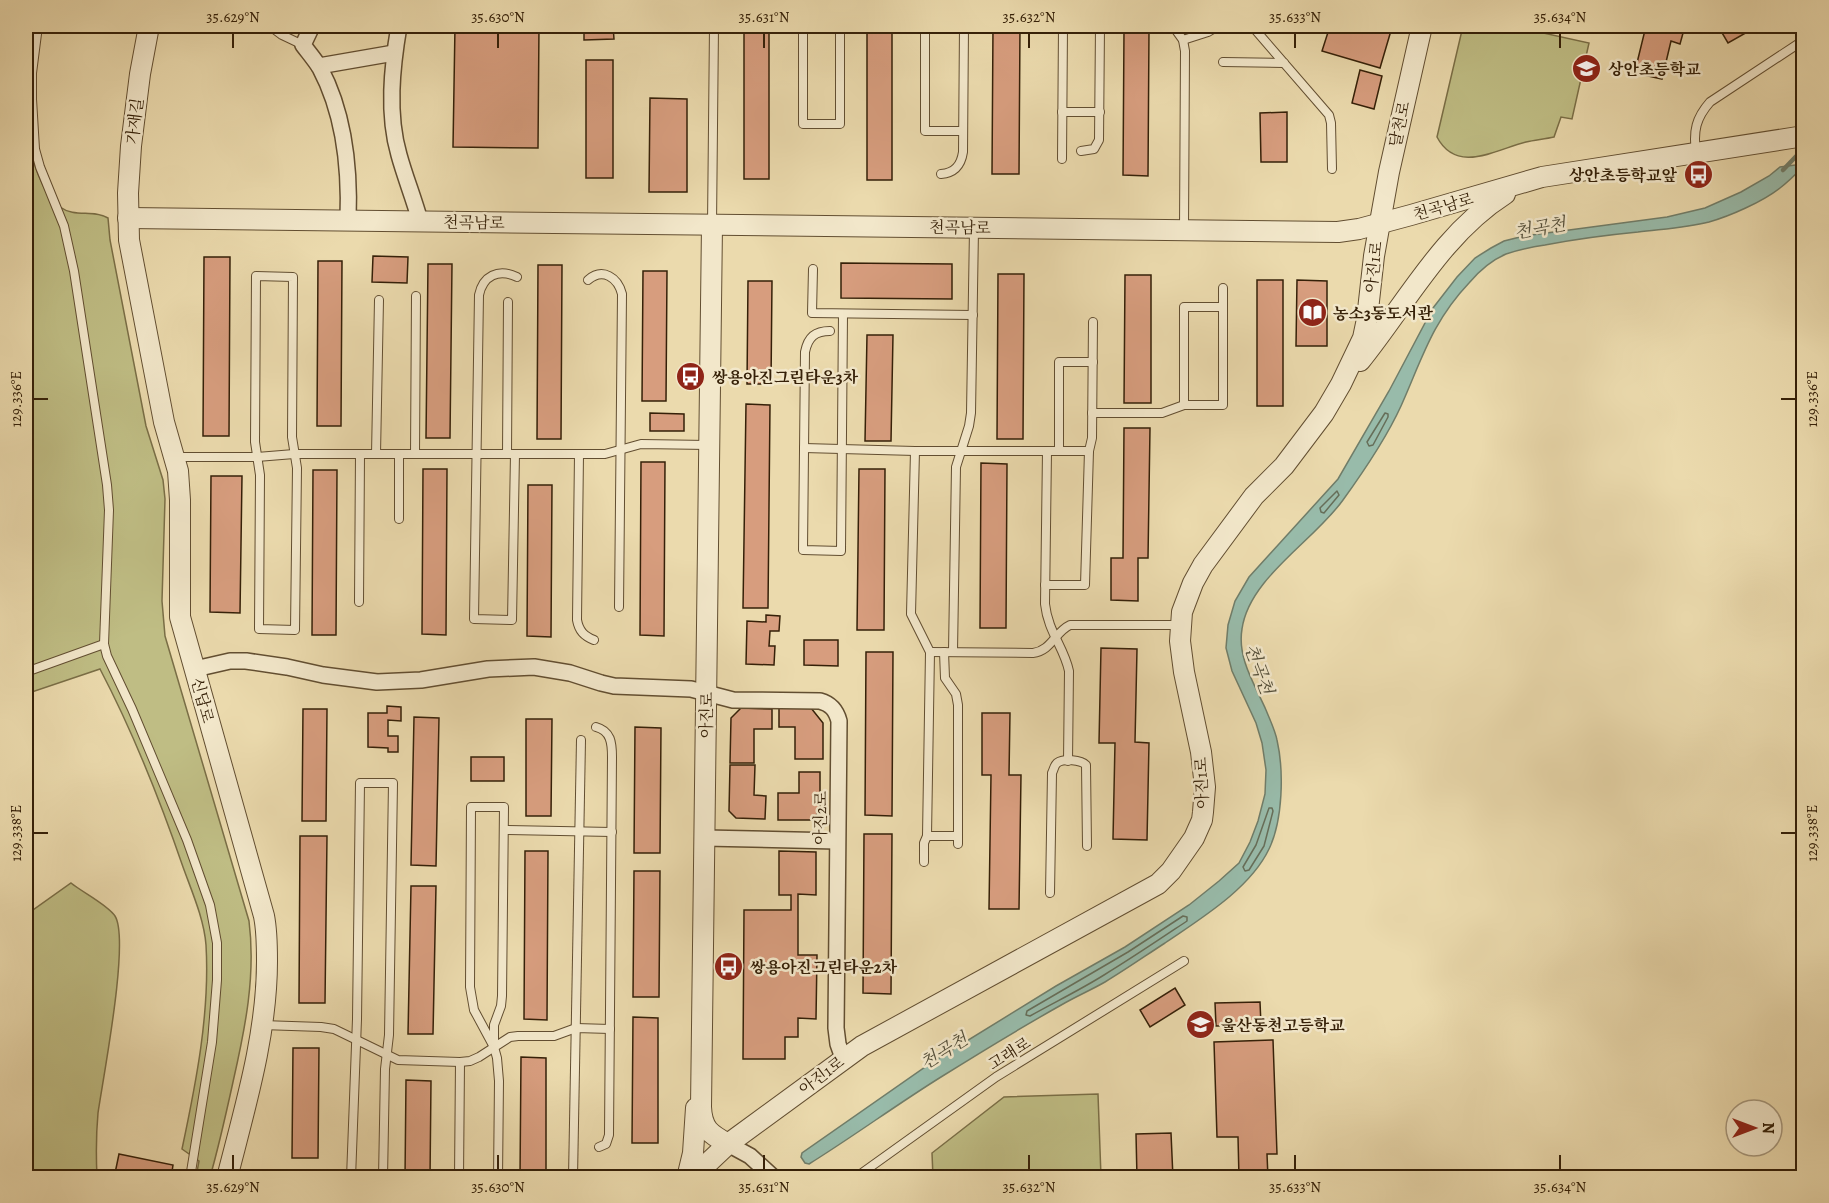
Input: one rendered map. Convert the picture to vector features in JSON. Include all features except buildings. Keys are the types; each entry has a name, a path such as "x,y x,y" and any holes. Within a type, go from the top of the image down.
{"street":[{"name":"가재길","path":"128,218 131,146 149,26"},
{"path":"312,26 303,45 319,66 338,114 348,192 348,220"},
{"path":"399,26 394,53 394,132 420,221"},
{"name":"달천로","path":"1379,224 1398,127 1422,26"},
{"path":"319,66 394,53"},
{"name":"천곡남로","path":"128,218 1338,232 1379,224 1563,173 1803,136"},
{"path":"1341,384 1448,244 1478,213 1521,183"},
{"name":"신답로","path":"128,218 132,256 162,411 178,471 180,617 266,925 267,971 262,1025 227,1178"},
{"name":"아진1로","path":"728,1144 843,1058 871,1040 1150,889 1164,879 1187,850 1199,830 1204,798 1201,752 1182,655 1180,625 1186,601 1203,565 1254,496 1284,466 1324,413 1341,384 1365,330 1379,224"},
{"name":"아진로","path":"712,225 701,1117 708,1131 728,1144"},
{"name":"아진2로","path":"195,669 230,661 246,661 350,679 396,682 488,669 534,667 570,673 614,686 679,688 733,700 820,701 833,707 839,722 836,1028 843,1058"},
{"path":"705,838 837,841"},
{"path":"687,1178 693,1153 697,1088 701,1064"},
{"path":"692,1178 728,1144 750,1156 774,1178"}],"lane":[{"path":"38,26 32,81 35,149 64,226 72,260 107,485 109,510 104,644 111,666 132,709 187,840 210,906 217,943 217,980 212,1042 190,1178"},
{"path":"270,26 282,35 303,45"},
{"path":"712,225 714,26"},
{"path":"803,26 803,124 840,124 840,26"},
{"path":"925,26 925,130 963,130"},
{"path":"941,174 950,173 957,168 963,152 964,26"},
{"path":"1062,26 1062,159"},
{"path":"1081,151 1094,148 1099,140 1100,26"},
{"path":"1173,26 1183,40 1185,51 1184,230"},
{"path":"1183,40 1208,32 1218,26"},
{"path":"1252,26 1329,115 1332,169"},
{"path":"1696,153 1694,129 1702,111 1710,102 1803,40"},
{"path":"1223,62 1284,63"},
{"path":"1062,112 1100,112"},
{"path":"953,652 956,467 971,412 974,228"},
{"path":"813,269 812,314 973,315"},
{"path":"508,302 512,620 474,619 479,296 481,286 494,274 502,273 517,277"},
{"path":"588,280 601,274 614,278 620,285 622,294 619,607"},
{"path":"256,276 293,277 292,438 297,468 295,630 259,629 260,475 257,457 255,442 256,276"},
{"path":"1092,413 1162,413 1184,405 1223,405 1223,288"},
{"path":"415,454 416,296"},
{"path":"376,454 379,300"},
{"path":"1184,405 1184,307 1223,307"},
{"path":"830,331 817,332 809,339 804,358 803,550 841,551 843,314"},
{"path":"1045,585 1085,585 1089,451 1092,438 1093,322"},
{"path":"1059,451 1059,362 1093,362"},
{"path":"174,457 257,457 294,453 605,454 641,444 710,445"},
{"path":"804,448 915,451 1089,451"},
{"path":"915,451 911,614 930,652 927,836 924,843 924,862"},
{"path":"1047,451 1046,615 1070,671 1068,761"},
{"path":"359,602 360,454"},
{"path":"399,454 399,519"},
{"path":"579,454 578,620 582,633 594,640"},
{"path":"930,652 1039,652 1047,647 1064,627 1078,624 1180,625"},
{"path":"26,672 104,644"},
{"path":"927,836 958,840 958,705 956,694 945,678 944,652"},
{"path":"596,727 608,733 612,743 609,1136 606,1144 599,1147"},
{"path":"573,1178 581,740"},
{"path":"1050,893 1052,773 1056,764 1063,761 1083,762 1087,768 1087,846"},
{"path":"351,1178 356,1039 360,783 393,783 389,1035 383,1178"},
{"path":"494,1047 494,1025 502,996 504,807 471,807 470,987 474,1010 494,1047 497,1058 499,1081 498,1178"},
{"path":"504,831 612,832"},
{"name":"고래로","path":"855,1178 988,1082 1184,961"},
{"path":"262,1025 334,1029 387,1056 403,1061 460,1062 479,1058 510,1037 554,1036 576,1028 610,1029"},
{"path":"459,1178 460,1062"}],"shaded area":[{"path":"26,26 31,26 26,96"},
{"path":"1463,26 1511,26 1589,43 1572,119 1561,117 1554,137 1526,142 1478,156 1455,155 1445,148 1437,137"},
{"path":"26,107 29,144 34,163 51,199 72,212 102,215 108,218 110,240 146,426 163,480 165,499 162,601 165,636 249,921 251,962 245,1022 210,1177 196,1177 199,1161 182,1149 197,1073 204,1022 207,971 205,935 165,817 135,742 100,669 26,694"},
{"path":"71,883 112,912 119,930 118,980 98,1113 97,1177 26,1177 26,915"},
{"path":"1098,1094 1101,1177 933,1177 932,1153 1004,1097"}],"water":[{"name":"천곡천","path":"1803,164 1795,175 1773,193 1746,208 1709,222 1692,226 1592,237 1525,249 1501,256 1477,274 1456,298 1437,327 1395,418 1359,478 1331,515 1269,577 1247,610 1241,640 1244,661 1275,732 1281,766 1280,810 1274,837 1261,864 1223,902 1128,968 986,1049 809,1164 805,1163 801,1157 802,1153 931,1063 1056,986 1125,947 1189,905 1239,863 1258,821 1265,794 1266,770 1256,723 1232,671 1226,648 1228,625 1235,601 1249,577 1338,479 1389,391 1433,308 1475,258 1504,241 1524,236 1667,217 1705,208 1741,192 1780,167"}],"waterway":[{"name":"천곡천","path":"1783,170 1804,148"}],"place":[{"name":"상안초등학교","path":"1587,69"},
{"name":"상안초등학교앞","path":"1698,175"},
{"name":"농소3동도서관","path":"1312,313"},
{"name":"쌍용아진그린타운3차","path":"691,377"},
{"name":"쌍용아진그린타운2차","path":"729,967"},
{"name":"울산동천고등학교","path":"1200,1025"}]}
